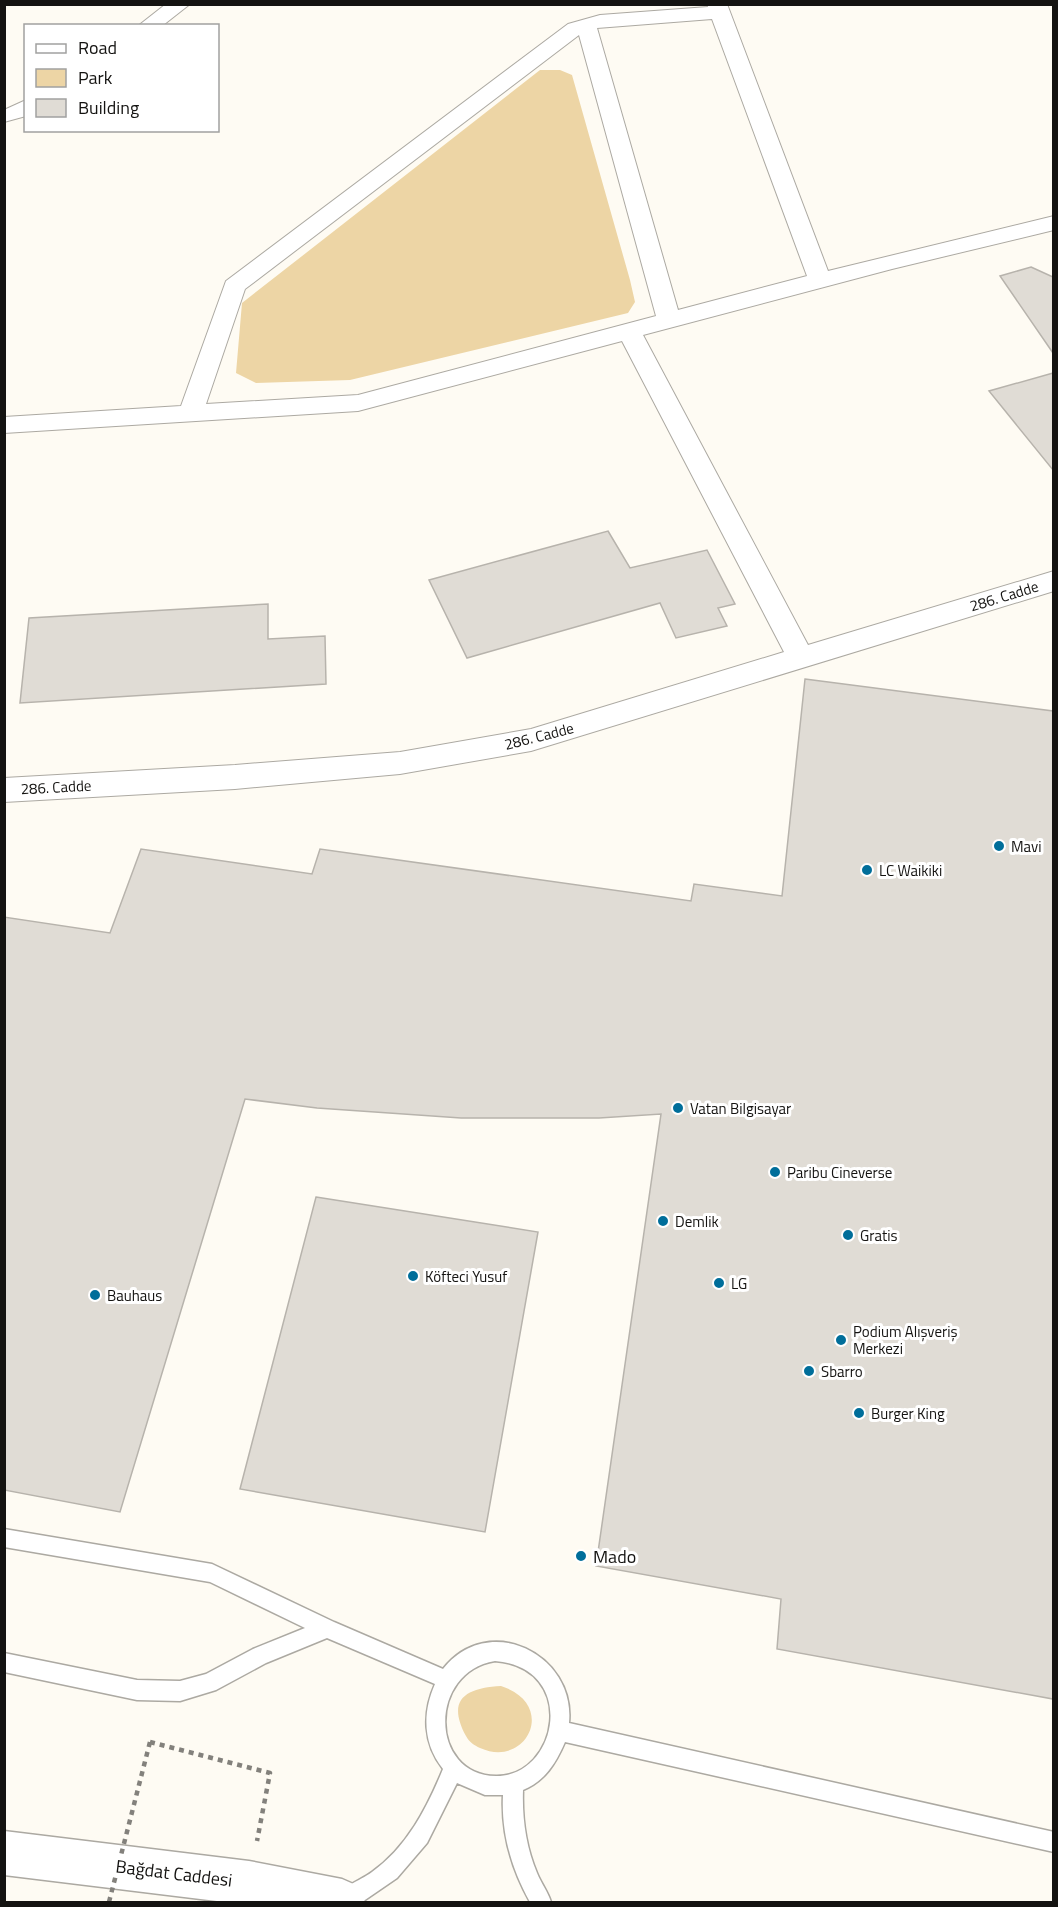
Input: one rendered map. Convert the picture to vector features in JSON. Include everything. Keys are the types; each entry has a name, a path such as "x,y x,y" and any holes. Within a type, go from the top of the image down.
{"main road":[{"name":"Bağdat Caddesi","path":"4,1853 249,1883 343,1902"}],"street":[{"path":"151,24 180,4"},
{"path":"190,415 234,286 575,28 600,21 718,8 820,280"},
{"path":"586,25 669,320"},
{"path":"4,116 14,114 24,107"},
{"path":"4,425 358,403 820,280 1053,223"},
{"path":"629,331 801,658"},
{"name":"286. Cadde","path":"4,790 236,777 411,761 531,740 1053,581"}],"lane":[{"path":"4,1538 212,1573 327,1629 447,1680"},
{"path":"4,1662 138,1690 180,1691 209,1683 260,1656 327,1629"},
{"path":"495,1651 513,1653 531,1660 545,1673 555,1690 560,1710 560,1731 554,1749 543,1766 529,1778 513,1785 491,1787 470,1781 453,1768 438,1741 436,1725 440,1694 447,1680 460,1665 476,1654 495,1651"},
{"path":"560,1731 1053,1842"},
{"path":"343,1902 389,1873 413,1847 440,1801 453,1768"},
{"path":"513,1785 511,1807 520,1860 541,1902"}],"path":[{"path":"109,1902 150,1742 270,1773 249,1883"}],"green space":[{"path":"540,70 560,70 572,75 630,280 635,302 628,313 350,380 256,383 236,373 242,303"},
{"path":"501,1686 518,1695 528,1706 532,1719 530,1732 522,1742 511,1750 497,1752 480,1748 471,1742 460,1723 458,1713 459,1704 469,1693 478,1689"}],"building":[{"path":"1031,267 1053,277 1053,353 1000,276"},
{"path":"1053,373 1053,470 989,391"},
{"path":"608,531 630,568 707,550 735,604 718,608 727,626 676,638 660,603 467,658 429,580"},
{"path":"268,604 268,639 325,636 326,684 20,703 29,618"},
{"name":"Podium Alışveriş Merkezi","path":"805,679 1053,711 1053,1699 777,1649 781,1599 596,1566 661,1114 599,1118 461,1118 317,1108 245,1099 120,1512 4,1490 4,917 110,933 141,849 312,874 320,849 691,901 694,884 782,896"},
{"path":"316,1197 538,1232 485,1532 240,1489"}],"place":[{"name":"Mavi","path":"999,846"},
{"name":"LC Waikiki","path":"867,870"},
{"name":"Vatan Bilgisayar","path":"678,1108"},
{"name":"Paribu Cineverse","path":"775,1172"},
{"name":"Demlik","path":"663,1221"},
{"name":"Gratis","path":"848,1235"},
{"name":"Köfteci Yusuf","path":"413,1276"},
{"name":"LG","path":"719,1283"},
{"name":"Bauhaus","path":"95,1295"},
{"name":"Podium Alışveriş Merkezi","path":"841,1340"},
{"name":"Sbarro","path":"809,1371"},
{"name":"Burger King","path":"859,1413"},
{"name":"Mado","path":"581,1556"}]}
